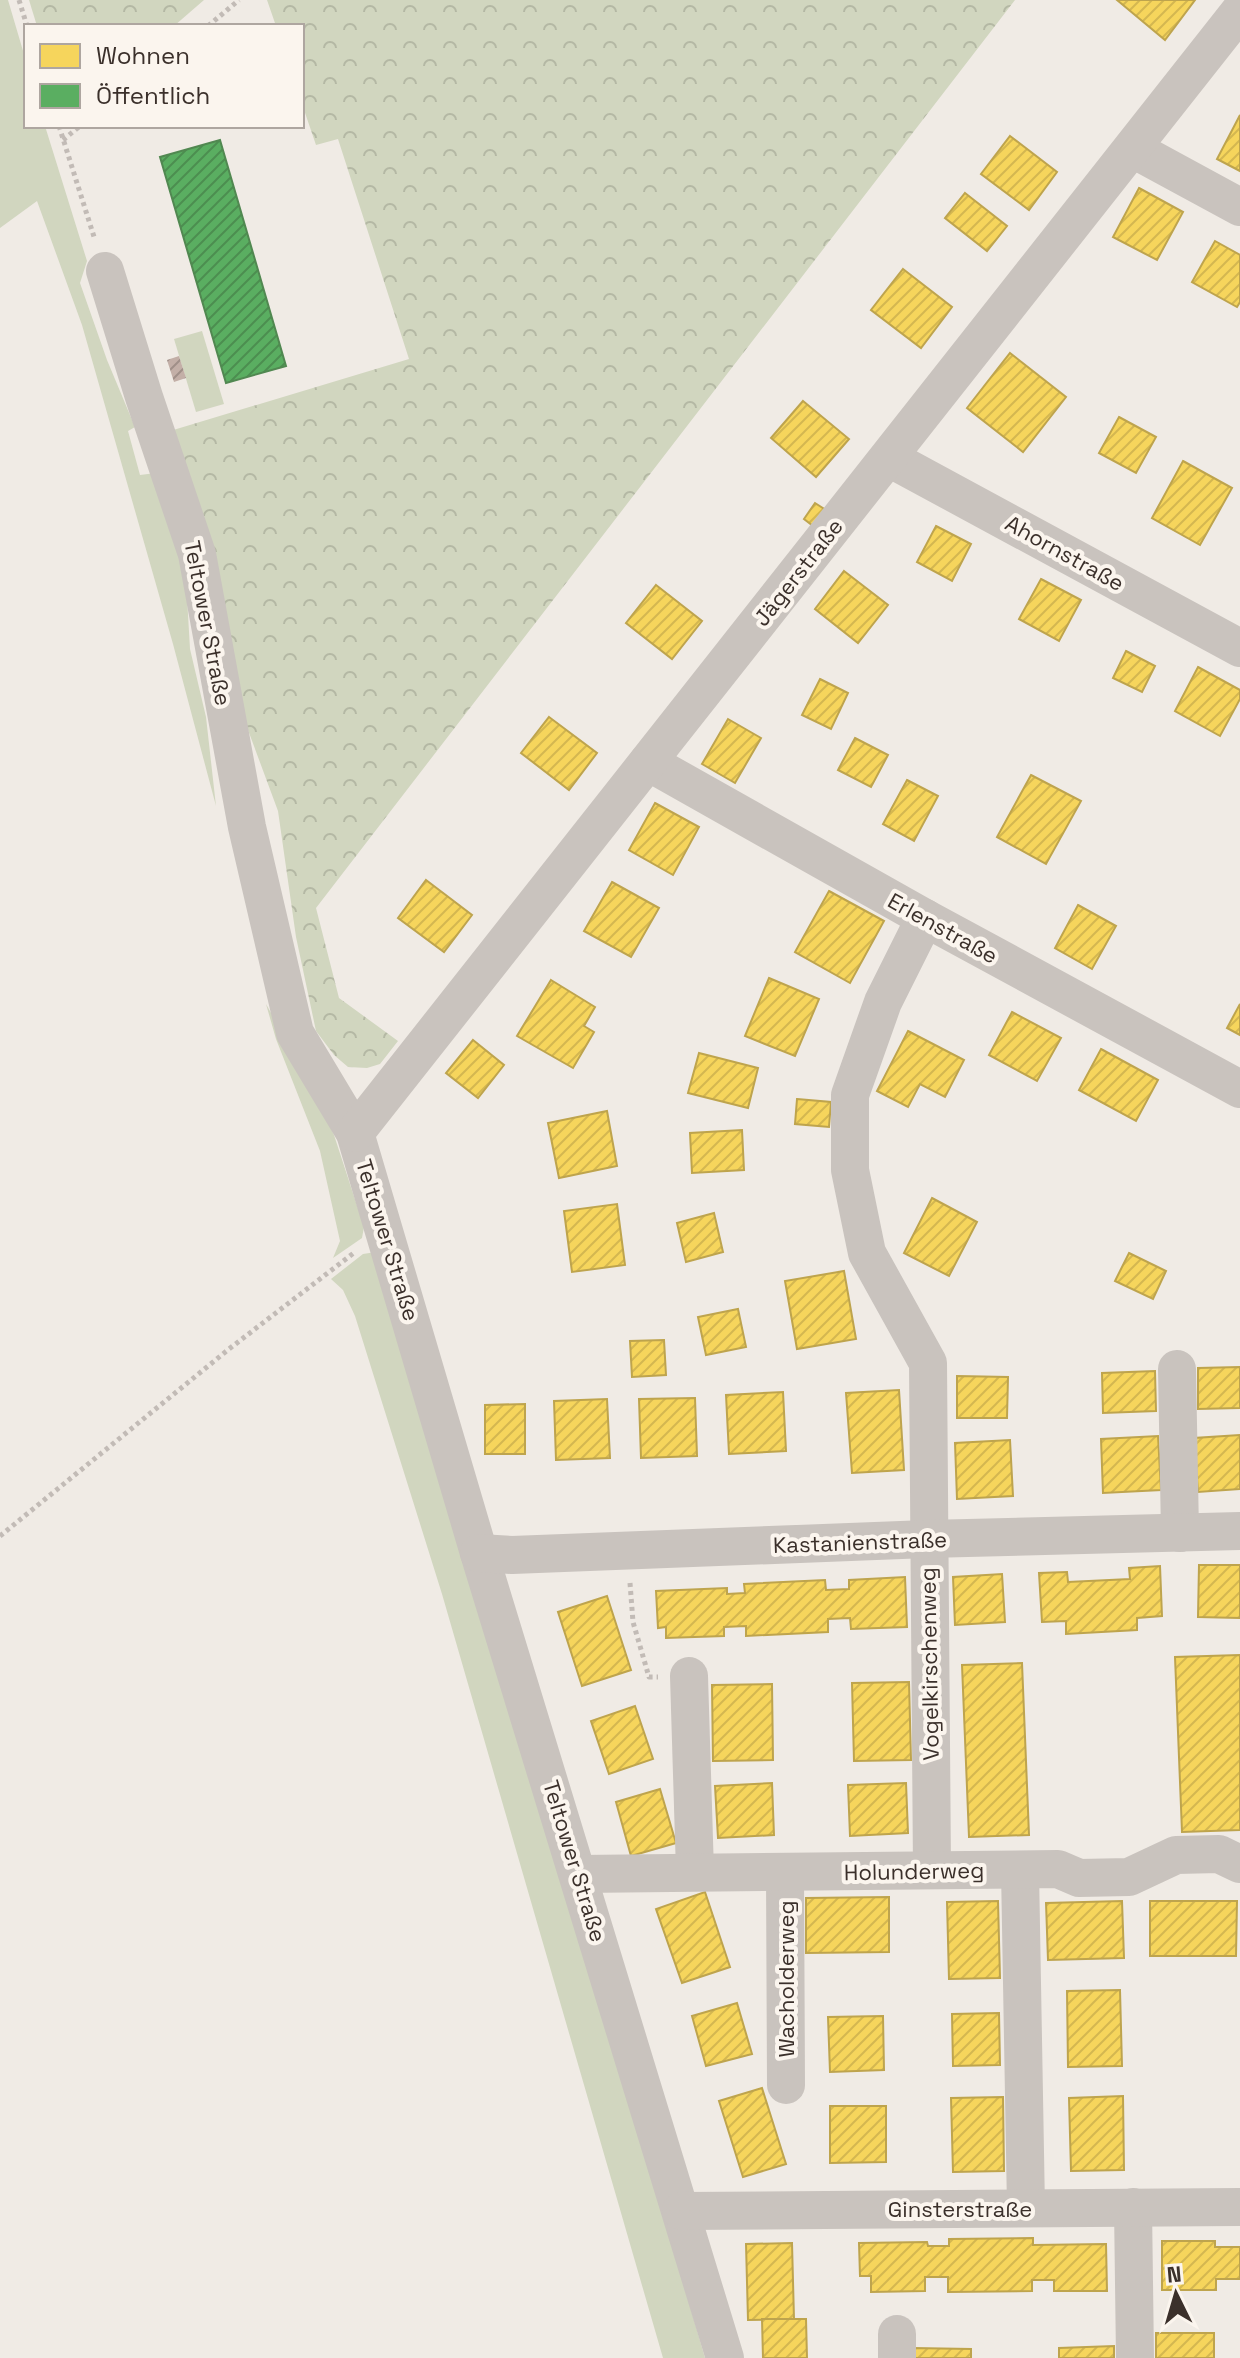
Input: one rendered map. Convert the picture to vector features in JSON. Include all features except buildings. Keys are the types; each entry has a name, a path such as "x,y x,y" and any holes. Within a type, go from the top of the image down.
{"street":[{"name":"Jägerstraße","path":"355,1133 1240,11"},
{"path":"1133,149 1240,207"},
{"name":"Teltower Straße","path":"105,271 197,554 247,827 295,1033 355,1133 479,1553 725,2358"},
{"name":"Ahornstraße","path":"889,458 1240,648"},
{"name":"Erlenstraße","path":"648,762 925,918 1240,1089"},
{"name":"Vogelkirschenweg","path":"925,918 883,1002 850,1095 850,1170 867,1253 928,1363 932,1870"},
{"path":"1177,1369 1180,1533"},
{"name":"Kastanienstraße","path":"479,1553 512,1555 1240,1531"},
{"path":"689,1676 695,1872"},
{"name":"Holunderweg","path":"579,1874 1058,1869 1079,1878 1129,1877 1176,1855 1219,1854 1240,1864"},
{"path":"1020,1870 1026,2208"},
{"name":"Wacholderweg","path":"785,1873 786,2085"},
{"path":"1133,2207 1135,2358"},
{"name":"Ginsterstraße","path":"681,2211 1240,2207"}],"path":[{"path":"19,0 26,24"},
{"path":"210,24 239,0"},
{"path":"60,128 105,271"},
{"path":"63,140 78,128"},
{"path":"0,1536 229,1349 385,1229"},
{"path":"628,1550 633,1622 649,1677 689,1676"}],"green space":[{"path":"0,0 8,0 24,54 24,128 46,128 87,261 80,283 135,427 128,431 140,475 156,473 186,580 190,649 206,717 216,806 82,325 37,201 0,228"},
{"path":"29,0 204,0 176,24 36,24"},
{"path":"267,0 1015,0 316,908 339,998 398,1041 380,1064 367,1068 348,1067 334,1055 316,1031 296,937 278,811 248,730 170,431 409,359 338,139 316,145 304,110 304,24 275,24"},
{"path":"202,331 224,404 196,412 174,339"},
{"path":"266,1004 302,1068 334,1135 364,1227 362,1238 333,1258 340,1241 320,1151 276,1039"},
{"path":"376,1252 705,2358 663,2358 442,1594 355,1316 343,1290 331,1279 363,1254"}]}
